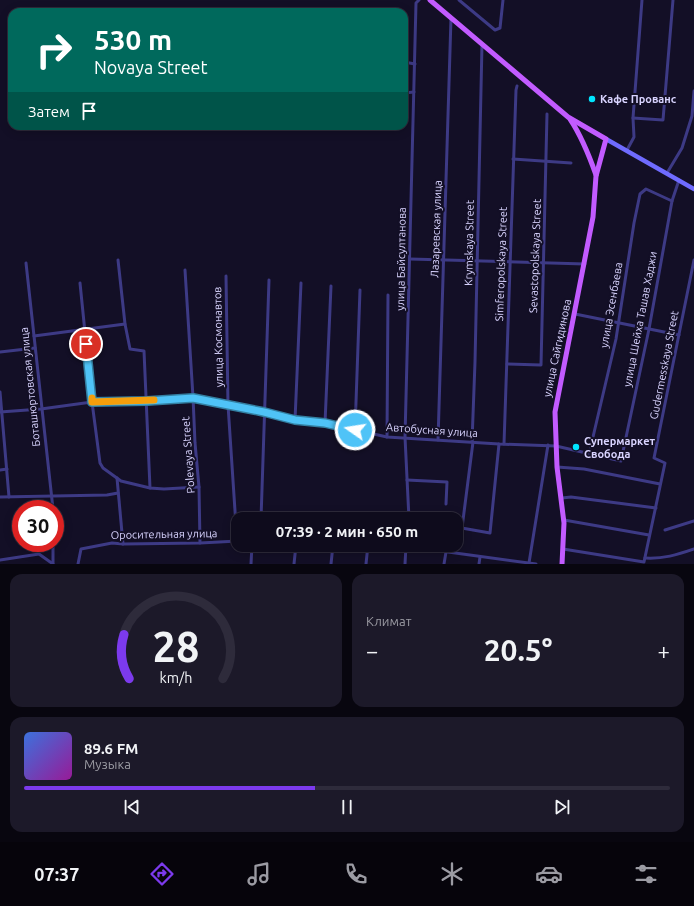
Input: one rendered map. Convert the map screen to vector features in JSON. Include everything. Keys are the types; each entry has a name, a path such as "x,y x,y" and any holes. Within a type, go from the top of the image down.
{"main road":[{"path":"430,0 568,117 694,189"},
{"path":"568,117 588,150 596,176"},
{"name":"улица Сайгидинова","path":"562,564 564,520 557,466 554,412 585,264 593,217 596,176 606,139"}],"street":[{"name":"улица Байсултанова","path":"409,512 405,437 416,3 419,0"},
{"path":"459,0 495,30 500,28 503,0"},
{"path":"627,150 634,137 633,118 642,0"},
{"path":"633,118 663,120 673,0"},
{"name":"Лазаревская улица","path":"438,440 451,18"},
{"name":"Krymskaya Street","path":"463,519 472,442 482,44"},
{"path":"408,63 415,64"},
{"name":"Simferopolskaya Street","path":"504,444 509,262 517,86"},
{"path":"667,173 682,148 692,116 694,91"},
{"path":"408,93 414,92"},
{"name":"Sevastopolskaya Street","path":"507,364 540,365 547,114"},
{"path":"513,159 571,163"},
{"name":"улица Шейха Ташав Хаджи","path":"621,461 672,201 679,180"},
{"name":"улица Эсенбаева","path":"589,454 619,323 634,223 640,194 646,189 672,201"},
{"path":"410,259 585,264"},
{"path":"118,260 125,324 130,349 144,351 150,488"},
{"name":"Gudermesskaya Street","path":"645,560 665,464 654,458 694,260"},
{"name":"Боташюртовская улица","path":"26,263 52,500"},
{"name":"Polevaya Street","path":"185,270 199,487 200,543"},
{"name":"улица Космонавтов","path":"226,276 228,404 236,512"},
{"path":"261,512 269,280"},
{"path":"80,283 100,464 103,468 121,481 150,488 164,489 199,487"},
{"path":"295,420 301,283"},
{"path":"325,423 331,286"},
{"path":"355,430 360,290"},
{"path":"387,437 388,295"},
{"path":"575,314 679,335"},
{"path":"34,336 125,324"},
{"path":"0,352 35,348"},
{"path":"0,392 9,497"},
{"name":"Автобусная улица","path":"1,412 41,409 92,402 193,398 228,404 295,420 325,423 387,437 499,444 548,445 621,461"},
{"path":"463,528 490,533 499,444"},
{"path":"529,563 548,445"},
{"path":"557,466 584,469 660,484"},
{"path":"0,470 7,469"},
{"path":"117,478 123,544"},
{"path":"408,480 447,482 446,504"},
{"path":"0,497 107,496 118,493"},
{"path":"562,498 571,497 656,508"},
{"path":"564,520 650,535"},
{"path":"664,530 694,521"},
{"name":"Оросительная улица","path":"78,564 81,549 112,543 200,543 231,541"},
{"path":"563,549 645,560 673,556 694,549"},
{"path":"53,552 53,564"},
{"path":"251,564 252,552"},
{"path":"294,564 295,552"},
{"path":"331,564 332,552"},
{"path":"366,564 367,552"},
{"path":"404,564 405,552"},
{"path":"444,564 446,552 516,563 536,564"},
{"path":"0,560 39,554 53,564"},
{"path":"479,564 480,557"}],"slow traffic":[{"path":"92,398 92,402 154,400"}],"place":[{"name":"Кафе Прованс","path":"592,99"},
{"name":"Супермаркет Свобода","path":"576,447"}],"route":[{"path":"86,344 92,402 193,398 264,412 295,420 325,423 355,430"}]}
